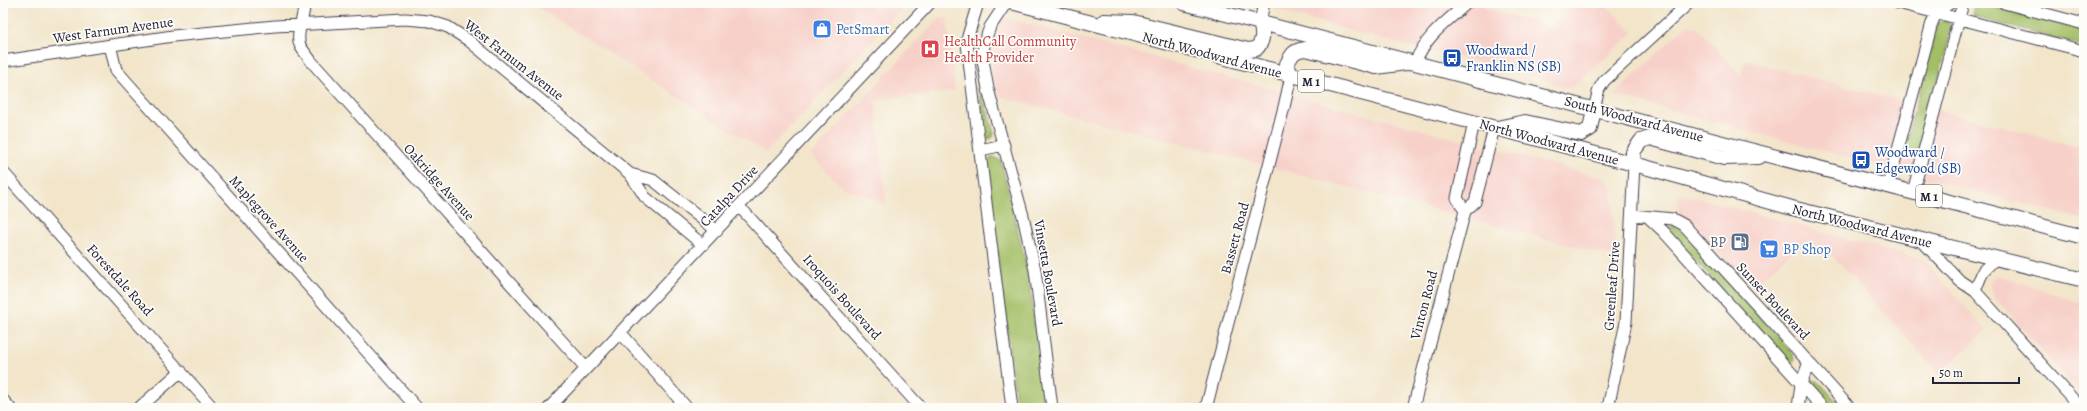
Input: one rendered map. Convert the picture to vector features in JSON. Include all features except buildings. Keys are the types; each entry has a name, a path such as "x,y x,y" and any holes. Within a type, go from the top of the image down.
{"main road":[{"name":"North Woodward Avenue","path":"1015,3 1634,164 1792,208 2084,280"},
{"name":"South Woodward Avenue","path":"1184,3 2084,237"},
{"path":"1084,20 1133,22 1248,50 1256,50 1262,43 1263,35 1260,22"},
{"path":"1291,76 1287,64 1294,52 1306,49 1376,67 1414,62"},
{"path":"1494,128 1525,122 1581,134 1590,129 1594,109"},
{"path":"1634,164 1633,152 1641,141 1650,138 1724,158 1774,156"}],"street":[{"name":"Oakridge Avenue","path":"304,3 305,13 298,37 300,44 311,61 586,368"},
{"name":"Catalpa Drive","path":"549,408 930,3"},
{"path":"978,3 967,44 1012,408"},
{"name":"Vinsetta Boulevard","path":"1006,3 990,28 984,43 983,60 988,89 1023,216 1035,270 1052,408"},
{"path":"1260,22 1264,3"},
{"path":"1414,62 1424,44 1433,33 1467,3"},
{"path":"1594,109 1599,89 1604,81 1689,3"},
{"path":"1898,3 2084,51"},
{"path":"1888,186 1936,13 1950,3"},
{"path":"1913,192 1963,3"},
{"path":"2004,3 2084,24"},
{"name":"West Farnum Avenue","path":"3,61 173,36 301,25 406,19 429,21 448,28 468,40 630,174 645,196 703,245"},
{"name":"Maplegrove Avenue","path":"110,45 116,70 417,408"},
{"name":"Bassett Road","path":"1206,408 1291,76"},
{"path":"1465,210 1457,198 1474,123"},
{"name":"Vinton Road","path":"1413,408 1465,210 1476,202 1494,128"},
{"path":"980,150 1004,145"},
{"name":"Greenleaf Drive","path":"1608,408 1626,322 1634,164"},
{"name":"Forestdale Road","path":"3,172 213,408"},
{"name":"West Farnum Avenue","path":"630,174 654,180 717,231"},
{"name":"Iroquois Boulevard","path":"739,206 921,408"},
{"name":"Sunset Boulevard","path":"1632,215 1673,219 1684,225 1850,408"},
{"path":"1648,217 1663,231 1823,408"},
{"path":"1922,241 1960,281 1975,291 2081,408"},
{"path":"1975,291 1983,272 1995,259"},
{"path":"620,332 687,408"},
{"path":"1798,408 1801,384 1809,362"},
{"path":"139,408 180,371"},
{"path":"3,400 10,408"}],"shaded area":[{"path":"531,3 901,3 899,11 766,153"},
{"path":"1252,3 1482,3 1484,8 1551,26 1576,3 1604,3 1633,33 1570,89 1516,71 1399,44"},
{"path":"940,17 947,18 955,91 875,100 886,204 842,187 811,155"},
{"path":"1006,18 1606,179 1612,190 1616,257 998,96 991,72 994,43 1000,22"},
{"path":"1686,26 1697,27 1741,75 1745,60 2084,148 2084,220 1614,95"},
{"path":"1679,193 1924,260 1986,331 1939,374 1825,247 1803,242 1753,287 1679,212"},
{"path":"1997,275 2084,304 2084,398 1993,296 1990,280"}],"green space":[{"path":"1982,3 2084,30 2084,46 1978,18 1974,16 1973,9 1976,5"},
{"path":"1946,21 1952,27 1919,152 1915,157 1909,158 1905,154 1904,150 1937,25 1939,22"},
{"path":"977,27 982,28 978,41 977,54 979,81 994,133 993,137 989,139 984,135 973,40"},
{"path":"994,157 1001,161 1028,273 1045,398 1042,408 1017,408 986,164 991,158"},
{"path":"1672,226 1683,231 1793,354 1794,361 1788,363 1667,229 1668,227"},
{"path":"1813,380 1819,382 1843,408 1827,408 1809,384"}],"place":[{"name":"PetSmart","path":"822,29"},
{"name":"HealthCall Community Health Provider","path":"930,49"},
{"name":"Woodward / Franklin NS (SB)","path":"1452,58"},
{"name":"Woodward / Edgewood (SB)","path":"1861,160"},
{"name":"BP","path":"1740,242"},
{"name":"BP Shop","path":"1769,249"}]}
